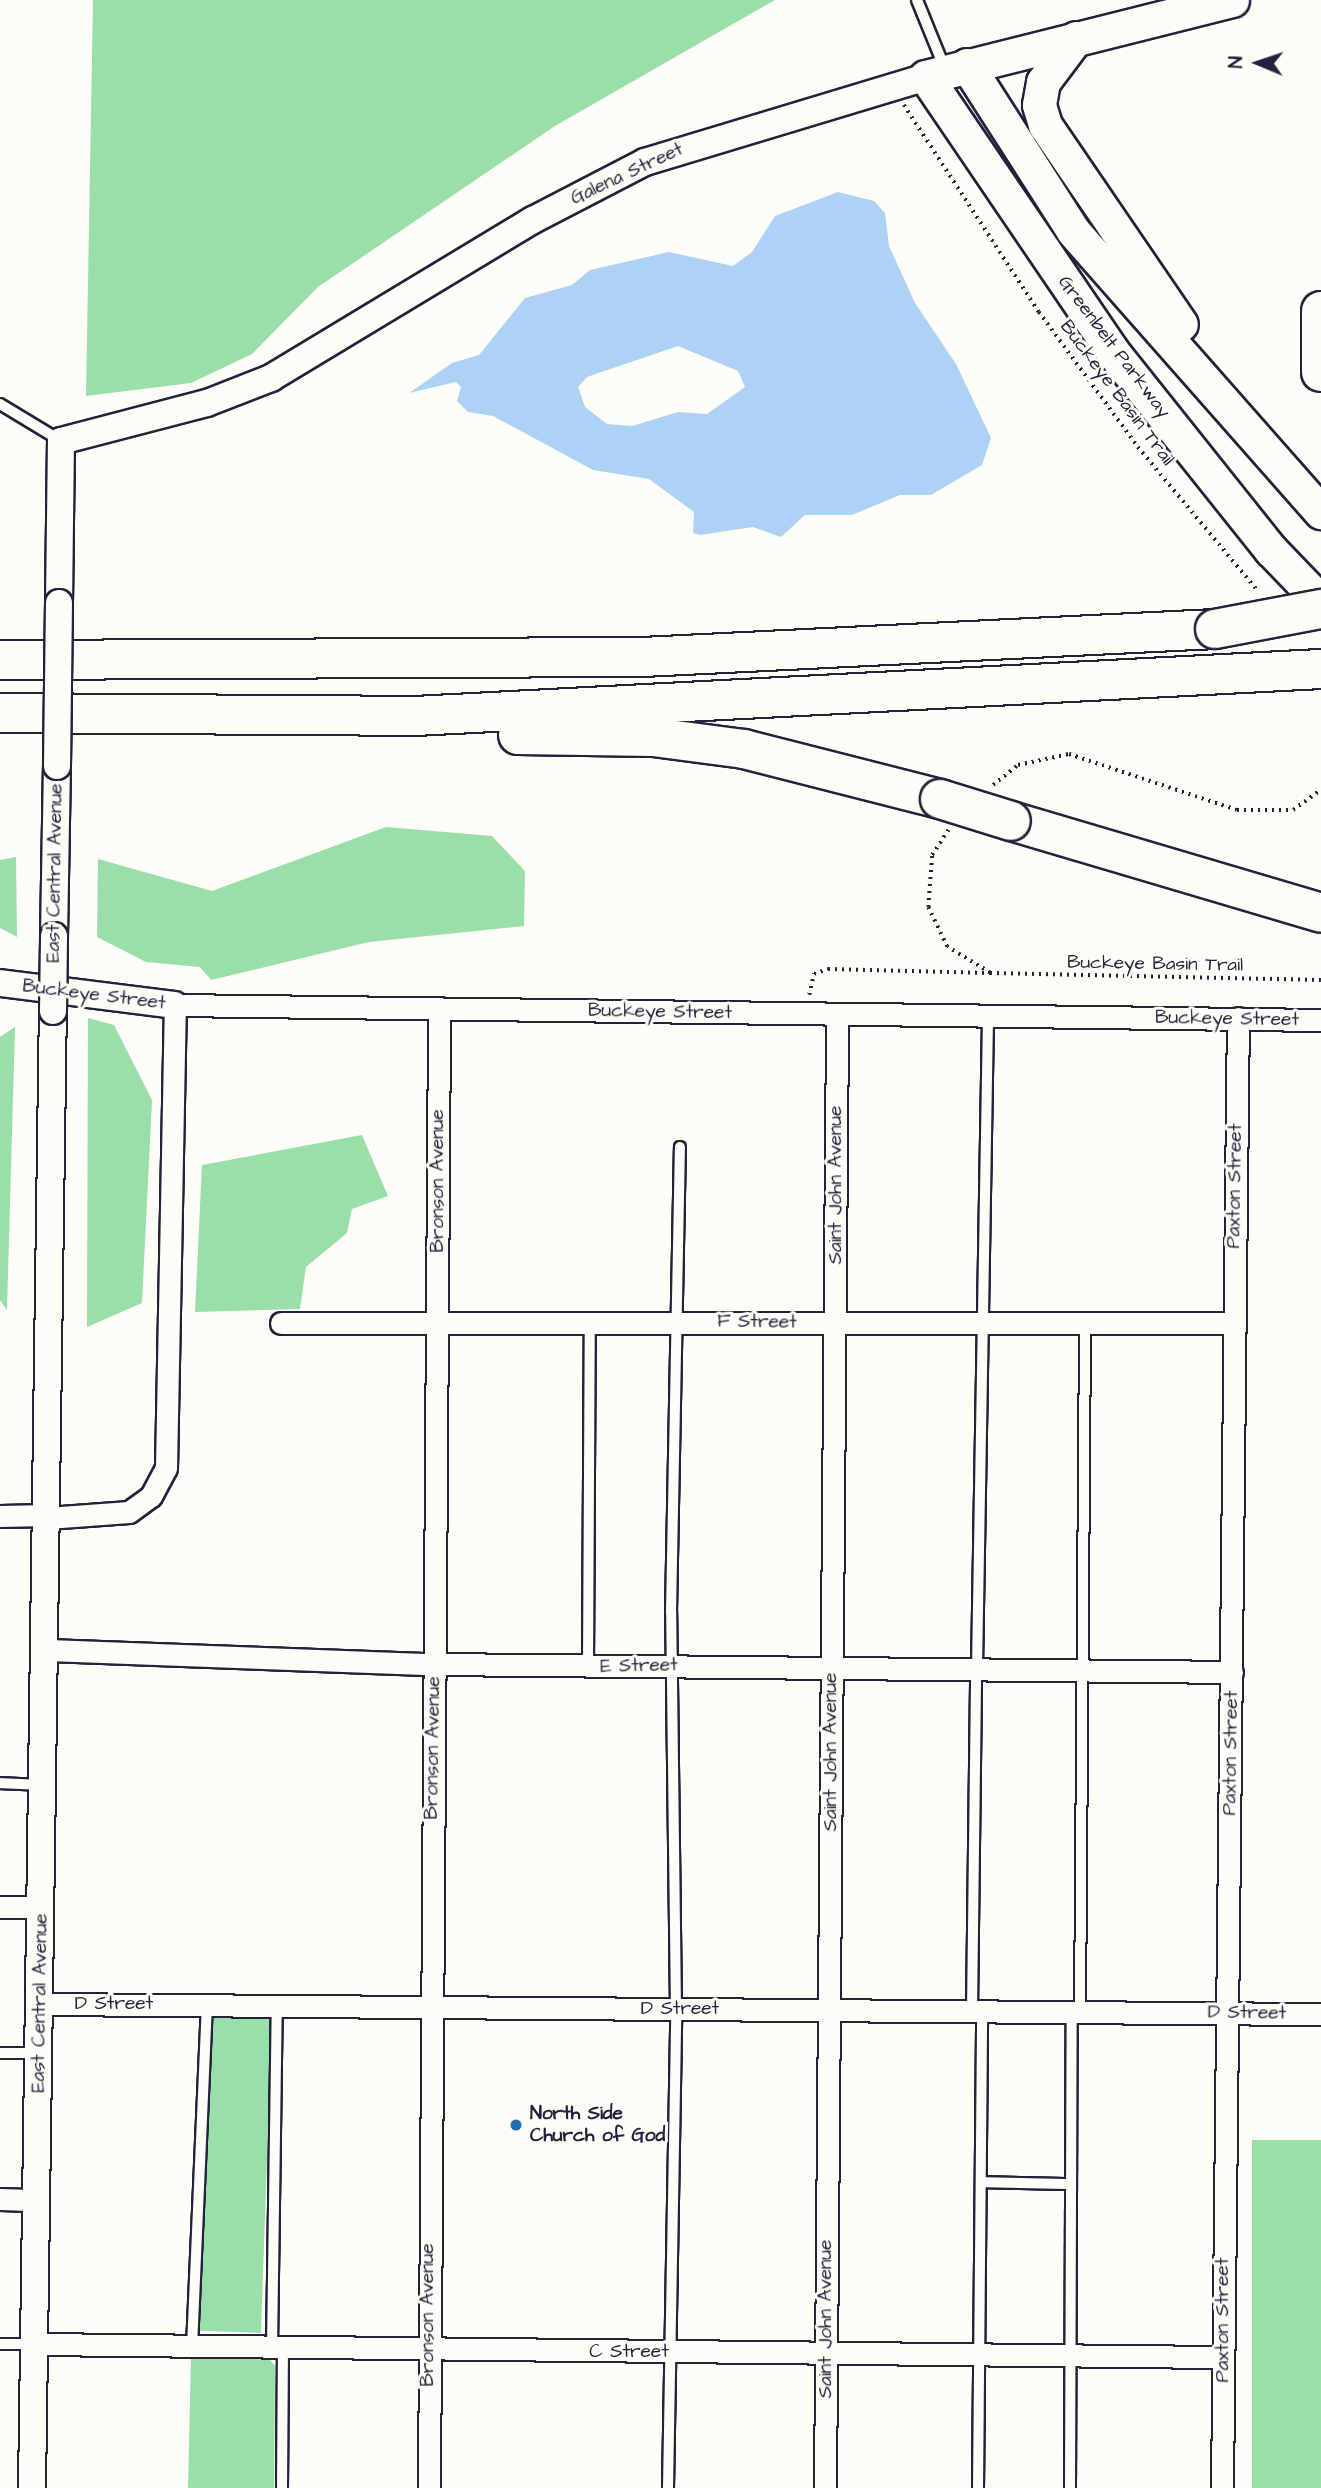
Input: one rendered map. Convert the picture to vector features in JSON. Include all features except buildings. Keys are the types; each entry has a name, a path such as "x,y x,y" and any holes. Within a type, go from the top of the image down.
{"highway":[{"path":"1321,311 1321,372"},
{"path":"1216,629 1321,609"},
{"path":"0,660 642,657 1321,622"},
{"path":"0,713 415,716 1321,669"},
{"path":"415,716 457,735 653,737 744,749 946,812 1011,821 1321,914"}],"main road":[{"name":"Galena Street","path":"946,71 1232,0"},
{"path":"1076,37 1043,82 1039,105 1045,125 1133,259 1314,505"},
{"name":"Greenbelt Parkway","path":"946,71 1073,231 1314,505"},
{"name":"Greenbelt Parkway","path":"946,71 1112,351 1270,550 1321,602"}],"street":[{"name":"Galena Street","path":"61,442 195,407 271,378 533,220 645,162 946,71"},
{"name":"East Central Avenue","path":"32,2488 46,1650 61,442"},
{"name":"Buckeye Street","path":"0,984 175,1005 837,1016 1321,1020"},
{"path":"0,1516 47,1517 129,1512 151,1496 166,1468 175,1005"},
{"name":"Bronson Avenue","path":"429,2488 427,2351 439,1008"},
{"name":"Saint John Avenue","path":"825,2488 837,1016"},
{"name":"Paxton Street","path":"1222,2488 1225,2013 1232,1672 1233,1323 1238,1018"},
{"name":"F Street","path":"281,1323 437,1320 835,1324 1233,1323"},
{"name":"E Street","path":"46,1650 434,1664 832,1665 1232,1672"},
{"path":"0,1906 41,1907"},
{"name":"D Street","path":"40,2004 1321,2014"},
{"path":"0,2199 37,2200"},
{"name":"C Street","path":"35,2344 427,2351 1223,2357"}],"lane":[{"path":"917,0 946,71"},
{"path":"0,404 61,442"},
{"path":"978,2488 981,2182 977,2011 978,1323 988,1017"},
{"path":"668,2488 676,2009 675,1665 671,1600 681,1321 680,1147"},
{"path":"588,1666 590,1320"},
{"path":"1070,2488 1071,2184 1083,1670 1085,1323"},
{"path":"0,1783 43,1785"},
{"path":"192,2347 207,2005"},
{"path":"277,2005 277,2348 282,2488"},
{"path":"0,2053 39,2053"},
{"path":"981,2182 1071,2184"},
{"path":"0,2344 35,2344"}],"path":[{"name":"Buckeye Basin Trail","path":"917,128 1101,397 1262,595"},
{"path":"984,793 1018,765 1069,754 1237,810 1293,810 1321,790"},
{"path":"946,812 932,855 928,907 947,947 989,973"},
{"name":"Buckeye Basin Trail","path":"809,1015 814,974 828,969 1321,979"}],"green space":[{"path":"93,0 775,0 555,126 318,287 252,354 191,383 86,396"},
{"path":"386,827 492,836 525,871 524,926 369,942 211,980 200,967 146,962 97,937 98,859 212,891"},
{"path":"16,857 17,937 0,928 0,860"},
{"path":"88,1018 114,1025 152,1100 142,1303 87,1327"},
{"path":"15,1027 7,1310 0,1300 0,1037"},
{"path":"362,1135 388,1196 352,1209 347,1233 306,1267 300,1309 195,1312 202,1165"},
{"path":"211,2015 272,2017 261,2333 200,2331"},
{"path":"1252,2140 1321,2140 1321,2488 1252,2488"},
{"path":"266,2355 275,2366 274,2488 188,2488 191,2356"}],"water":[{"path":"838,192 874,201 885,213 889,246 915,303 956,364 991,438 982,465 931,495 900,495 852,515 805,515 781,537 753,527 700,535 693,533 694,512 649,479 593,470 493,416 468,412 457,401 461,387 456,382 409,393 452,363 479,355 525,298 572,285 590,270 669,252 733,266 752,252 775,216","holes":["678,346 738,371 745,387 707,414 678,412 632,426 607,424 585,407 578,387 587,377"]}],"place":[{"name":"North Side Church of God","path":"516,2125"}]}
